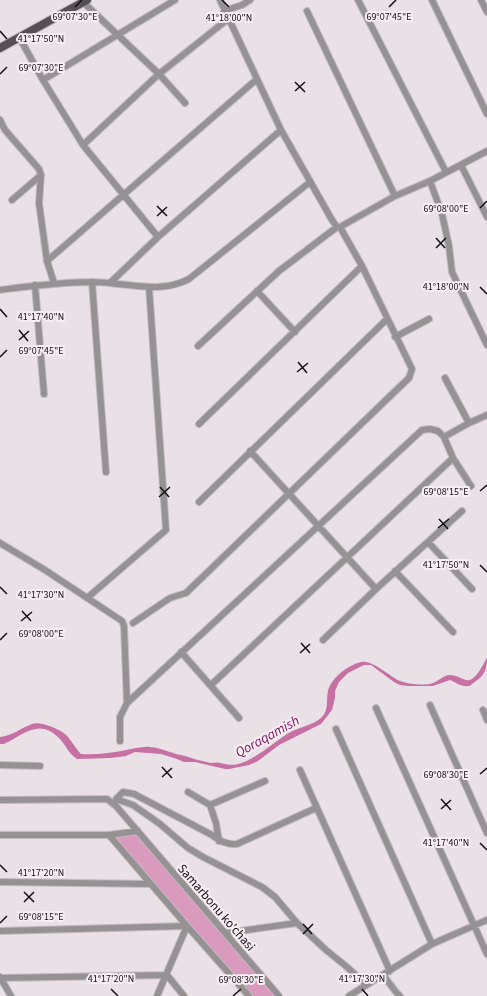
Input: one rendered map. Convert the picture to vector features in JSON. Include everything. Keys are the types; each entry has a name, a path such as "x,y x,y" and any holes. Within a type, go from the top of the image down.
{"main road":[{"path":"0,48 85,1"}],"street":[{"path":"43,80 175,0"},
{"path":"133,623 170,598 186,593 409,378 412,369 395,337 362,266 339,227 332,220 281,130 220,0"},
{"path":"224,11 242,5 250,0"},
{"path":"358,0 446,172"},
{"path":"432,0 487,114"},
{"path":"481,0 487,12"},
{"path":"85,1 116,35 159,74 185,103"},
{"path":"307,11 395,196"},
{"path":"83,145 159,74 228,19"},
{"path":"19,38 83,145 158,237"},
{"path":"46,261 257,79"},
{"path":"0,120 6,130 39,169 39,203 46,261 54,283"},
{"path":"111,282 158,237 281,130"},
{"path":"198,346 279,271 339,227 395,196 430,181 487,151"},
{"path":"461,165 487,217"},
{"path":"12,200 40,175"},
{"path":"430,181 442,214 452,272 487,345"},
{"path":"0,290 54,283 111,282 149,287 179,285 189,279 310,182"},
{"path":"199,424 362,266"},
{"path":"92,282 106,472"},
{"path":"35,285 44,394"},
{"path":"87,598 166,530 149,287"},
{"path":"257,291 295,332"},
{"path":"199,502 387,319"},
{"path":"395,337 429,319"},
{"path":"445,378 469,422"},
{"path":"444,436 469,422 486,417"},
{"path":"120,741 120,717 127,703 422,430 430,429 438,431 444,436 454,458 471,486"},
{"path":"250,451 376,588"},
{"path":"211,686 454,458"},
{"path":"323,640 376,588 462,511"},
{"path":"428,542 472,589"},
{"path":"0,543 20,554 122,621 124,626 127,703"},
{"path":"395,571 453,632"},
{"path":"182,652 239,718"},
{"path":"430,704 487,833"},
{"path":"376,708 487,954"},
{"path":"482,710 487,720"},
{"path":"336,729 432,944"},
{"path":"0,765 40,766"},
{"path":"300,770 390,971"},
{"path":"210,804 265,781"},
{"path":"116,806 116,799 123,792 134,794 212,835 219,841 230,844 237,844 316,808"},
{"path":"188,792 210,804 216,823 219,841"},
{"path":"0,800 107,799 116,806"},
{"path":"116,799 133,805 160,824 188,848 262,887 275,896 297,923 366,985"},
{"name":"Samarbonu ko'chasi","path":"116,806 279,996"},
{"path":"0,835 109,835 138,831"},
{"path":"109,835 249,996"},
{"path":"0,882 151,884"},
{"path":"349,996 432,944 487,920"},
{"path":"225,933 297,923"},
{"path":"0,931 187,926"},
{"path":"157,996 187,926"},
{"path":"0,978 167,975"},
{"path":"167,975 184,996"},
{"path":"383,975 400,996"},
{"path":"0,978 11,996"}],"shaded area":[{"path":"487,658 487,665 483,674 469,686 461,685 450,680 433,686 400,685 371,665 364,665 348,673 339,682 335,691 332,710 321,724 279,745 258,761 249,765 229,769 195,762 184,762 161,754 135,752 126,756 111,758 77,759 52,732 39,728 25,732 4,744 0,744 0,737 12,734 35,723 54,728 65,734 81,754 104,754 141,747 150,747 211,763 236,765 250,759 291,732 322,717 326,711 330,686 336,677 351,666 361,662 370,663 400,681 412,684 426,684 433,683 444,676 449,675 466,680 473,679"},
{"path":"136,834 275,996 253,996 115,838"}],"water label":[{"name":"Qoraqamish","path":"267,736"}]}
